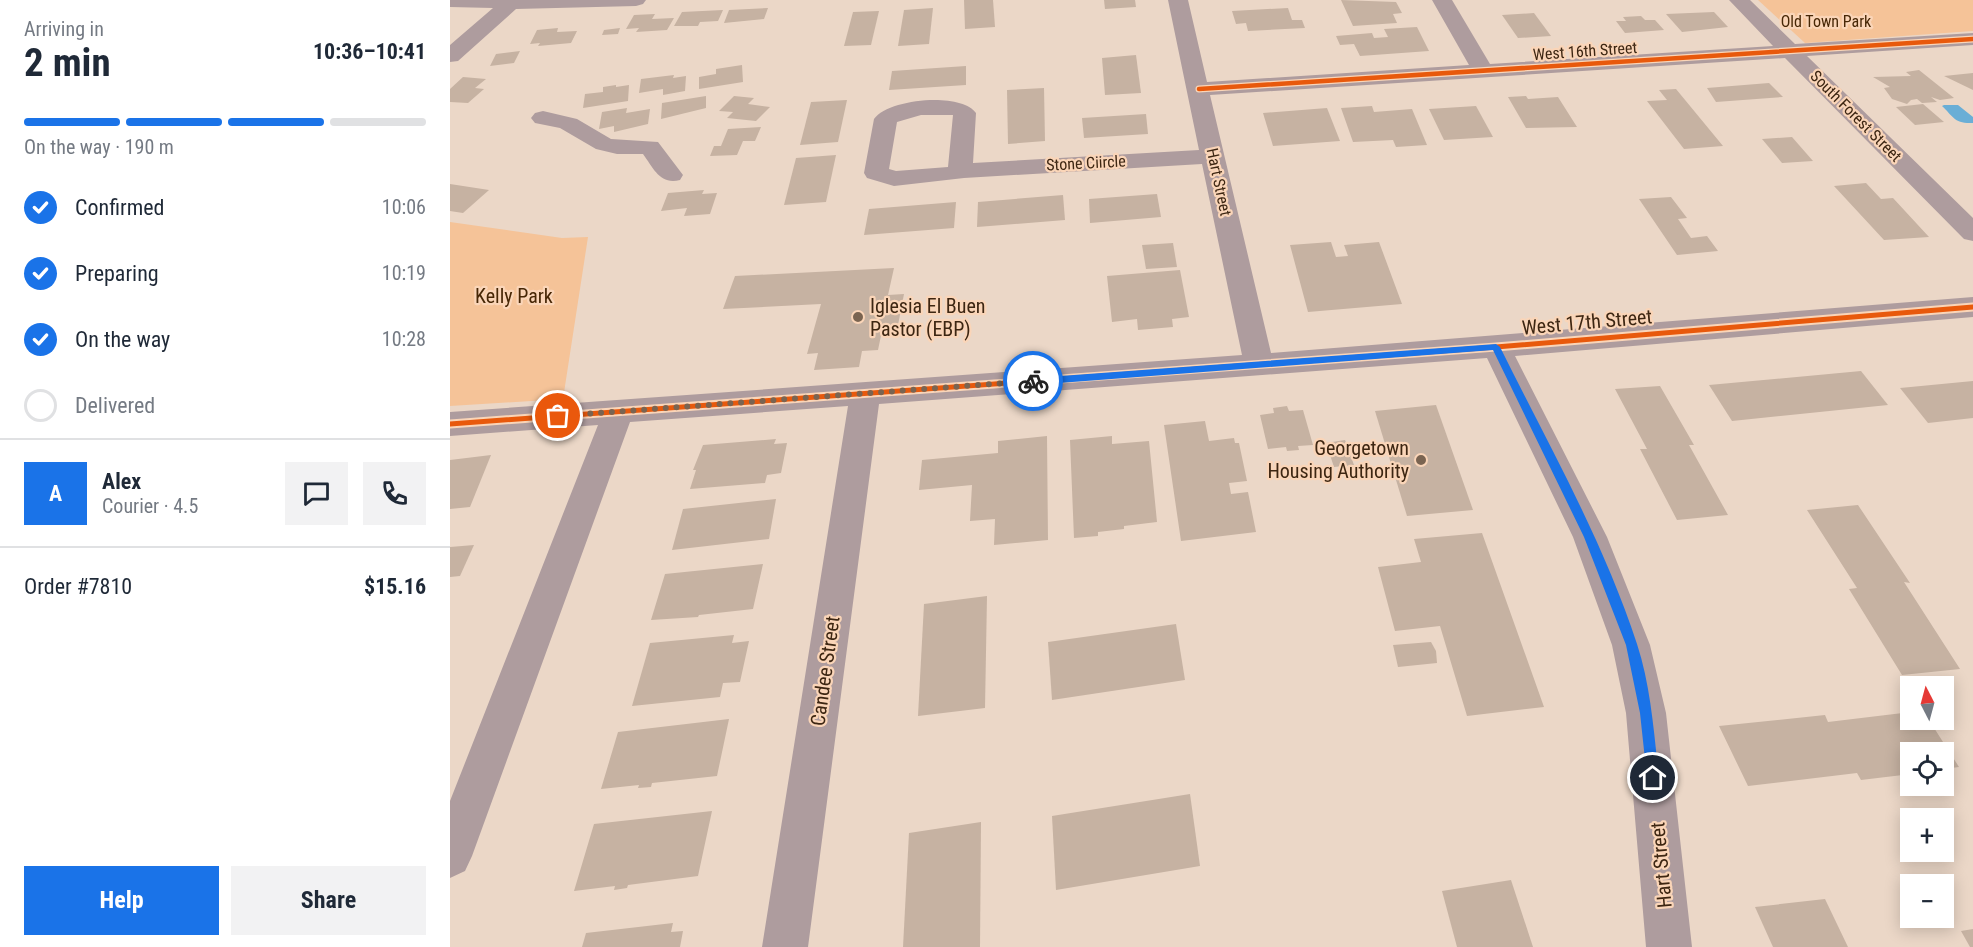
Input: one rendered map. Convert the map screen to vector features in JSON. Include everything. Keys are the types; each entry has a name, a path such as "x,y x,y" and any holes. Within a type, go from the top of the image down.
{"street":[{"path":"450,1 636,0"},
{"name":"Hart Street","path":"1178,0 1258,364"},
{"path":"1442,0 1483,71"},
{"name":"South Forest Street","path":"1739,0 1973,233"},
{"path":"450,56 513,2"},
{"name":"West 16th Street","path":"1199,89 1973,39"},
{"path":"543,118 563,119 598,142 616,147 650,147 671,175"},
{"name":"Stone Ciircle","path":"960,171 1213,156"},
{"name":"West 17th Street","path":"450,424 1496,347 1973,307"},
{"name":"Hart Street","path":"1496,347 1590,537 1631,645 1646,713 1669,947"},
{"name":"Candee Street","path":"785,947 865,394"},
{"path":"450,856 619,411"}],"green space":[{"name":"Old Town Park","path":"1758,0 1973,0 1973,31 1805,43"},
{"name":"Kelly Park","path":"450,222 562,238 588,237 563,399 450,406"}],"water":[{"path":"1958,105 1973,117 1973,123 1958,121 1942,106"}],"building":[{"path":"964,0 993,0 995,27 965,29"},
{"path":"1104,0 1135,0 1136,7 1105,9"},
{"path":"1341,0 1396,2 1402,13 1393,14 1397,23 1353,26"},
{"path":"768,8 764,19 724,23 729,10"},
{"path":"933,8 929,44 898,46 904,10"},
{"path":"1288,8 1292,20 1302,20 1305,28 1248,31 1246,23 1236,24 1232,11"},
{"path":"723,10 718,21 700,22 698,26 674,26 682,12"},
{"path":"879,11 871,45 844,46 853,12"},
{"path":"1714,12 1728,27 1682,32 1666,14"},
{"path":"1534,13 1551,36 1518,38 1502,15"},
{"path":"655,14 652,19 674,18 667,30 636,32 639,28 626,29 634,15"},
{"path":"1641,16 1645,20 1655,20 1664,30 1625,33 1616,21 1626,21 1623,17"},
{"path":"1417,27 1429,51 1360,56 1354,44 1340,45 1336,36 1372,33 1374,38 1388,37 1384,29"},
{"path":"558,28 557,32 577,31 571,43 538,46 540,43 530,44 537,30"},
{"path":"620,28 618,34 602,35 604,30"},
{"path":"520,51 514,63 490,66 496,54"},
{"path":"1136,55 1141,93 1105,95 1102,58"},
{"path":"742,65 743,82 699,89 699,77 716,74 716,69"},
{"path":"966,66 966,85 889,90 892,71"},
{"path":"1919,70 1954,98 1940,100 1931,97 1937,102 1922,103 1917,99 1907,104 1892,99 1884,88 1890,87 1873,77 1911,76 1906,72"},
{"path":"1973,73 1973,90 1944,76"},
{"path":"674,75 673,78 686,76 685,91 663,95 663,89 639,93 641,79"},
{"path":"463,77 486,79 475,88 484,89 468,103 450,102 450,89"},
{"path":"1769,83 1783,97 1716,102 1707,88"},
{"path":"616,85 616,87 629,85 628,101 583,108 585,94 603,92 603,87"},
{"path":"1044,88 1045,141 1008,144 1007,90"},
{"path":"1676,89 1723,146 1684,149 1647,101 1667,100 1659,90"},
{"path":"706,96 706,108 661,119 662,103"},
{"path":"734,96 754,98 748,104 770,107 756,121 727,118 733,112 719,111"},
{"path":"1526,96 1528,99 1558,97 1577,127 1526,128 1508,97"},
{"path":"847,100 838,142 800,145 811,102"},
{"path":"1923,104 1944,122 1915,125 1896,107"},
{"path":"1372,106 1374,112 1412,109 1427,145 1396,147 1393,140 1353,142 1341,108"},
{"path":"1476,106 1493,137 1444,140 1429,109"},
{"path":"627,108 626,113 650,109 648,124 614,132 614,126 599,129 602,112"},
{"path":"1327,108 1340,141 1273,146 1263,113"},
{"path":"1146,114 1148,134 1084,138 1082,118"},
{"path":"761,127 755,141 743,141 737,155 710,156 714,146 721,146 728,129"},
{"path":"1792,137 1813,161 1782,163 1762,139"},
{"path":"836,155 826,202 784,205 796,158"},
{"path":"1866,183 1881,199 1893,198 1929,237 1884,240 1834,186"},
{"path":"450,184 489,190 463,213 450,211"},
{"path":"704,190 702,194 717,193 710,214 684,216 687,208 661,211 668,193"},
{"path":"1157,194 1161,217 1090,223 1089,199"},
{"path":"1063,195 1065,220 977,227 978,202"},
{"path":"1671,197 1687,218 1678,219 1691,238 1707,236 1718,251 1677,255 1639,199"},
{"path":"956,202 954,228 864,235 869,209"},
{"path":"1331,242 1336,257 1348,256 1344,245 1379,242 1402,304 1308,312 1290,245"},
{"path":"1173,243 1177,267 1146,269 1142,245"},
{"name":"Iglesia El Buen Pastor (EBP)","path":"894,268 888,295 904,294 898,325 883,326 878,350 862,351 859,367 814,370 818,353 807,354 821,304 723,309 735,276"},
{"path":"1180,270 1189,317 1172,319 1173,327 1138,330 1137,319 1112,322 1107,276"},
{"path":"1861,371 1888,405 1732,421 1709,385"},
{"path":"1973,381 1973,418 1928,423 1900,388"},
{"path":"1660,386 1694,445 1689,445 1728,515 1677,520 1640,449 1647,449 1615,389"},
{"path":"1436,405 1473,510 1407,516 1375,411"},
{"path":"1287,406 1289,411 1303,410 1313,445 1298,446 1299,450 1287,451 1286,447 1268,449 1260,415 1274,413 1273,408"},
{"path":"1205,421 1209,441 1234,438 1235,443 1239,443 1247,481 1229,483 1231,494 1248,492 1256,532 1181,541 1164,425"},
{"path":"1047,436 1048,540 994,545 995,519 970,521 972,485 919,490 922,460 998,453 998,441"},
{"path":"1112,436 1112,444 1149,441 1157,522 1098,532 1098,536 1074,538 1070,440"},
{"path":"776,439 774,444 787,443 781,473 767,475 765,483 690,489 696,470 693,470 703,445"},
{"path":"1345,440 1354,465 1334,467 1326,443"},
{"path":"491,455 470,507 450,509 450,460"},
{"path":"776,499 769,539 672,550 683,509"},
{"path":"1858,505 1910,583 1904,582 1960,669 1902,675 1849,589 1857,588 1807,510"},
{"path":"1482,533 1544,707 1467,716 1440,626 1395,631 1378,567 1421,562 1414,539"},
{"path":"474,545 460,576 450,577 450,547"},
{"path":"763,564 753,609 699,615 698,617 651,620 665,574"},
{"path":"987,596 985,708 918,716 924,604"},
{"path":"1176,624 1185,680 1052,700 1048,642"},
{"path":"734,635 732,643 749,641 740,682 723,683 720,697 632,706 650,643"},
{"path":"1431,642 1436,651 1437,663 1398,667 1393,645"},
{"path":"1900,713 1900,730 1935,730 1943,742 1900,742 1900,775 1861,780 1857,773 1748,786 1719,726 1825,715 1828,722"},
{"path":"729,719 717,776 652,783 651,787 638,788 639,785 601,789 618,732"},
{"path":"1190,794 1200,866 1056,890 1052,816"},
{"path":"712,811 698,876 628,885 627,888 614,890 615,886 574,891 594,824"},
{"path":"981,822 980,947 903,947 909,833"},
{"path":"1511,880 1533,947 1457,947 1442,891"},
{"path":"1825,899 1848,947 1773,947 1755,907"},
{"path":"673,923 671,932 683,931 680,947 582,947 586,933"},
{"path":"1973,929 1973,947 1970,947 1961,931"}],"cycle path":[{"path":"1199,89 1973,39"},
{"path":"450,424 1496,347 1973,307"}],"way so far":[{"path":"558,416 1033,381"}],"place":[{"name":"Iglesia El Buen Pastor (EBP)","path":"858,317"},
{"name":"Georgetown Housing Authority","path":"1421,460"}],"route":[{"path":"1033,381 1496,347 1590,537 1631,645 1646,713 1653,778"}]}
